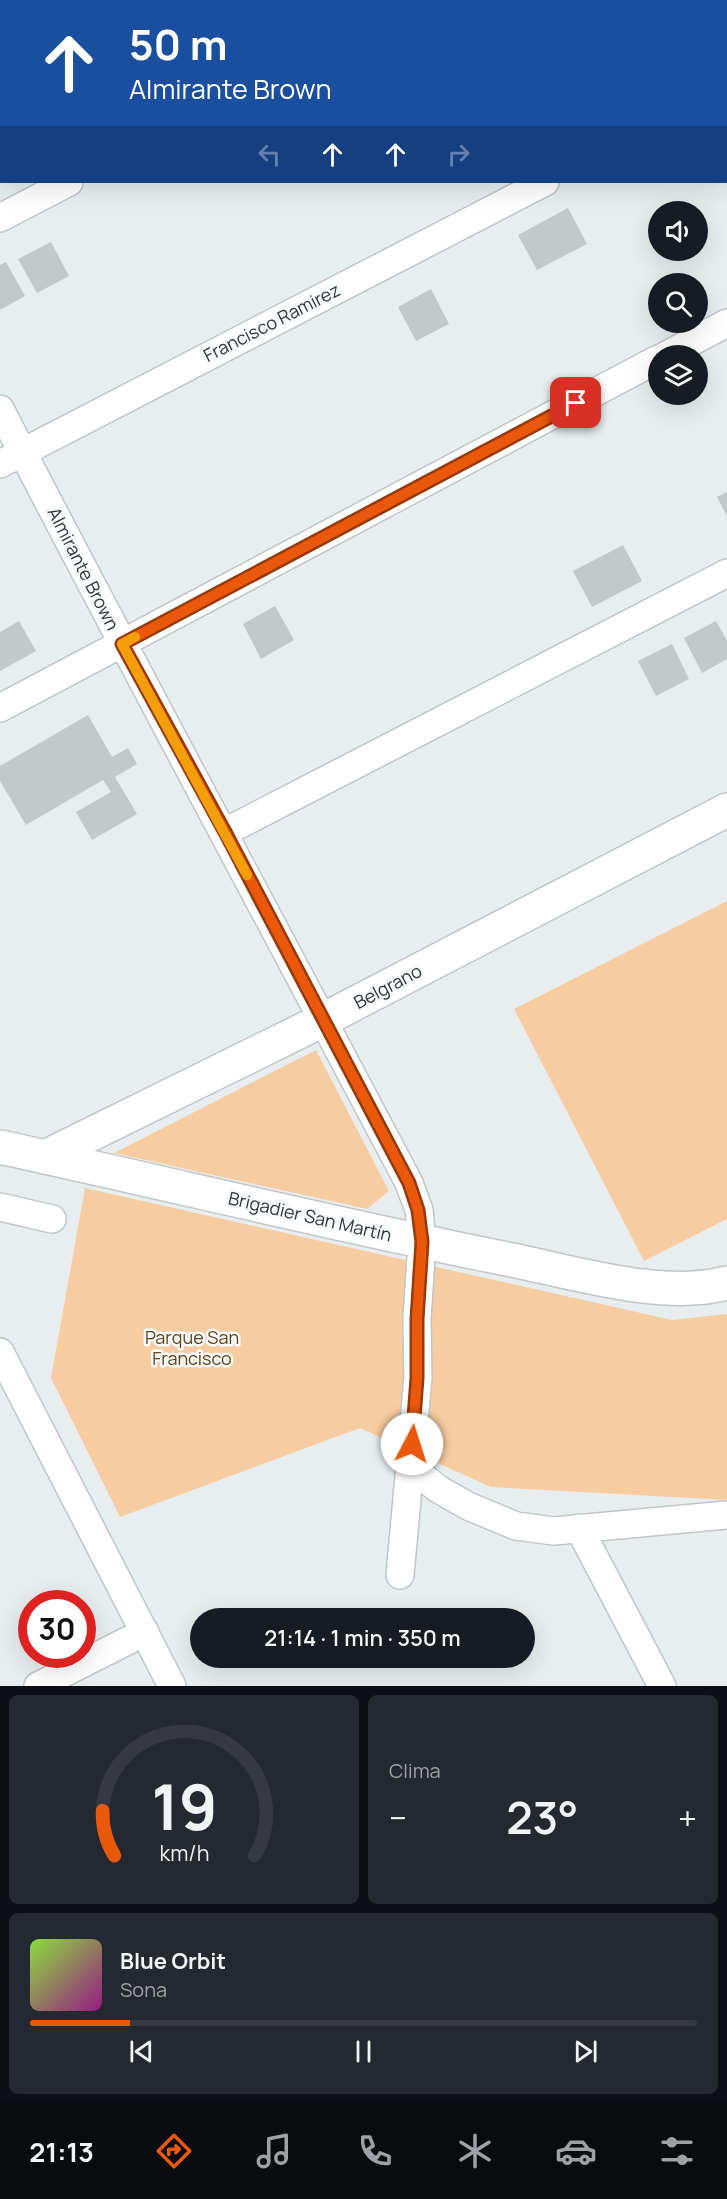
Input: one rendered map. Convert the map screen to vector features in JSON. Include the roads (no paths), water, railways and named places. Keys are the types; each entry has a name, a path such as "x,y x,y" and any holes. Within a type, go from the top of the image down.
{"main road":[{"name":"Belgrano","path":"45,1157 323,1020 727,810"},
{"name":"Brigadier San Martín","path":"0,1147 422,1242 634,1284 678,1289 727,1283"}],"street":[{"path":"0,218 67,183"},
{"name":"Francisco Ramirez","path":"11,459 543,183"},
{"path":"686,345 727,323"},
{"path":"0,708 648,364"},
{"name":"Almirante Brown","path":"0,409 11,459 122,644 225,832 409,1183 418,1210 422,1242 417,1319 417,1378 400,1575"},
{"path":"225,832 727,573"},
{"path":"0,1207 52,1219"},
{"path":"0,1352 172,1686"},
{"path":"410,1466 438,1489 468,1506 516,1526 554,1531 727,1515"},
{"path":"579,1528 662,1686"},
{"path":"38,1686 145,1632"}],"park label":[{"name":"Parque San Francisco","path":"192,1348"}]}
